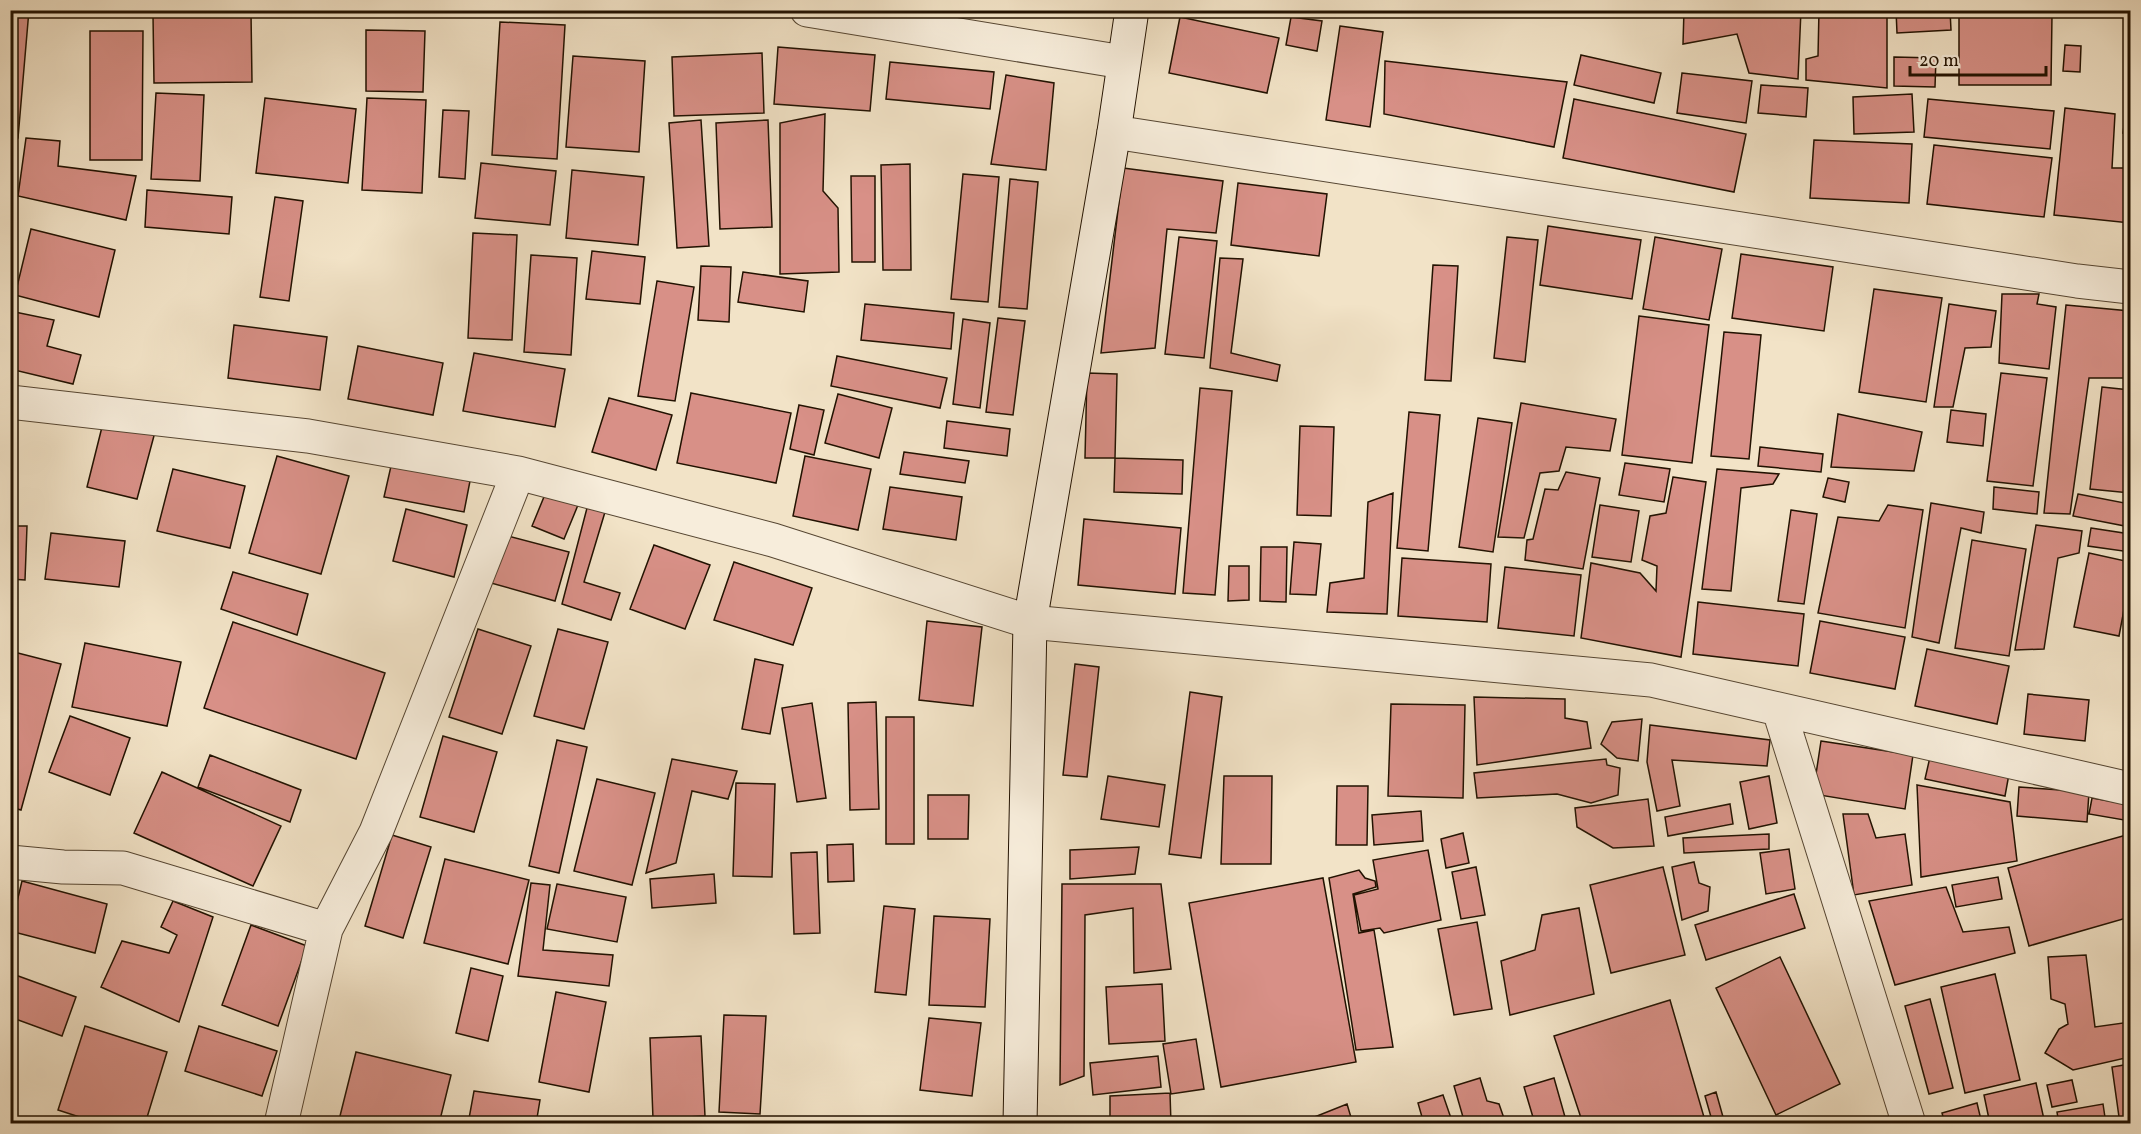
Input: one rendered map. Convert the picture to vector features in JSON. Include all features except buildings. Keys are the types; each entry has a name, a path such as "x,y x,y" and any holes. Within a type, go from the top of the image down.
{"street":[{"path":"807,10 1123,62"},
{"path":"1020,1124 1030,622 1114,132 1132,10"},
{"path":"1114,132 2077,282 2130,287"},
{"path":"10,402 308,436 518,473 773,540 1030,622 1651,680 2130,789"},
{"path":"281,1124 326,929 376,832 518,473"},
{"path":"1779,710 1909,1124"},
{"path":"10,862 63,867 123,868 326,929"}]}
